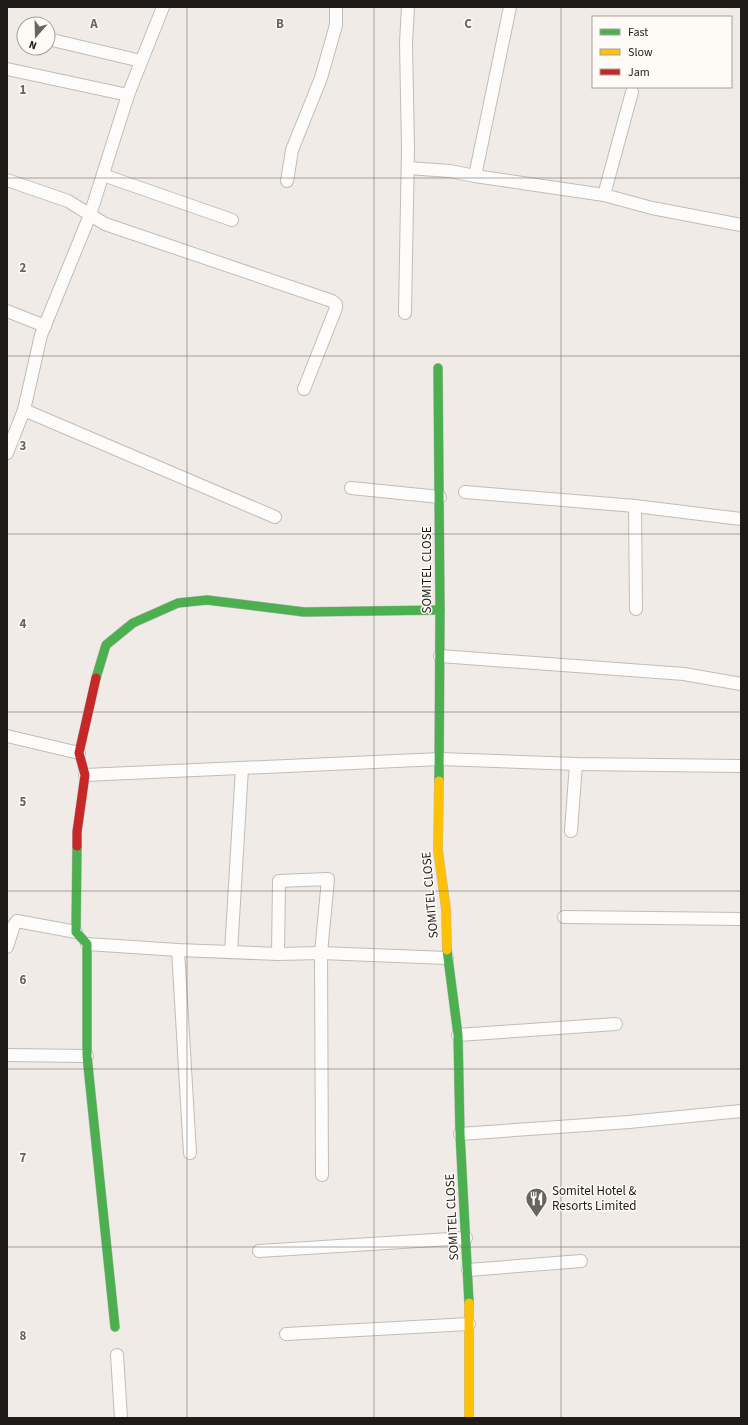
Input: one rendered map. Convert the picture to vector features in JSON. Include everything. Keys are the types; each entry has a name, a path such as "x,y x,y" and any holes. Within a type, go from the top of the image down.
{"street":[{"path":"7,453 24,410 41,335 90,215 128,95 163,7"},
{"path":"287,181 292,150 321,78 336,25 336,7"},
{"path":"405,313 408,168 406,43 408,7"},
{"path":"475,176 510,7"},
{"path":"56,41 141,61"},
{"path":"7,69 128,95"},
{"path":"604,195 632,92"},
{"path":"408,168 450,171 604,195 652,208 741,225"},
{"path":"103,175 232,220"},
{"path":"7,180 68,201 105,224 332,301 336,304 336,308 304,389"},
{"path":"7,311 45,326"},
{"name":"SOMITEL CLOSE","path":"438,368 440,497 440,759 438,850 446,909 447,958 458,1035 460,1134 468,1270 469,1418"},
{"path":"24,410 274,517"},
{"path":"351,488 440,497"},
{"path":"465,492 635,506 741,519"},
{"path":"635,506 636,609"},
{"path":"76,932 77,832 85,775 78,753 96,677 106,645 133,622 178,603 207,600 304,612 440,610"},
{"path":"440,656 684,674 741,684"},
{"path":"7,736 78,753"},
{"path":"85,775 440,759 576,764 741,766"},
{"path":"571,831 576,764"},
{"path":"230,952 242,768"},
{"path":"278,954 279,881 328,879 321,953 322,1175"},
{"path":"564,918 741,919"},
{"path":"7,947 14,925 17,921 76,932 87,944 87,1056 115,1327"},
{"path":"87,944 178,950 278,954 321,953 447,958"},
{"path":"178,950 190,1153"},
{"path":"458,1035 616,1024"},
{"path":"7,1055 87,1056"},
{"path":"460,1134 630,1122 741,1111"},
{"path":"259,1251 466,1238"},
{"path":"468,1270 581,1260"},
{"path":"286,1334 469,1324"},
{"path":"118,1355 121,1418"}],"traffic: fast":[{"path":"438,368 440,610 439,781"},
{"path":"96,678 106,645 133,623 178,603 207,600 304,612 440,610"},
{"path":"77,846 76,932 87,944 87,1056 115,1327"},
{"path":"447,950 458,1035 460,1134 469,1303"}],"traffic: slow":[{"path":"439,781 438,850 446,909 447,950"},
{"path":"469,1303 469,1418"}],"traffic: jam":[{"path":"77,846 77,832 85,775 79,753 96,678"}],"place":[{"name":"Somitel Hotel & Resorts Limited","path":"537,1218"}]}
